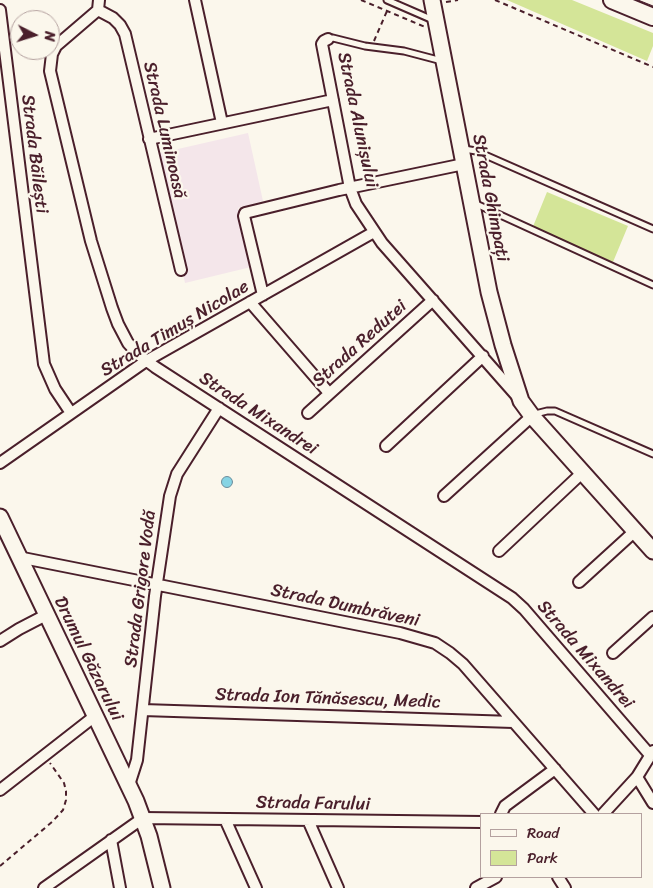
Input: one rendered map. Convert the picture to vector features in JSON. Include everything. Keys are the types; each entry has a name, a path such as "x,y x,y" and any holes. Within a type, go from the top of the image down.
{"main road":[{"path":"612,0 653,17"}],"street":[{"path":"195,0 222,123"},
{"name":"Strada Ghimpați","path":"432,0 431,24 444,61 489,292 503,345 522,401"},
{"name":"Strada Luminoasă","path":"98,5 120,25 125,34 181,270"},
{"name":"Strada Mixandrei","path":"98,5 56,46 52,54 50,71 91,241 112,308 128,343 146,361 512,598 524,609 652,753"},
{"name":"Strada Băilești","path":"0,10 44,364 54,389 72,413"},
{"name":"Strada Alunișului","path":"328,39 322,44 350,188 356,204 374,232 522,401 532,416 653,551"},
{"path":"150,138 333,100"},
{"path":"263,296 244,216 245,213 464,164"},
{"name":"Strada Timuș Nicolae","path":"0,463 146,361 374,232"},
{"name":"Strada Redutei","path":"308,413 433,300"},
{"path":"250,302 329,393"},
{"path":"386,446 483,356"},
{"name":"Strada Grigore Vodă","path":"129,785 137,760 157,585 172,485 219,408"},
{"path":"444,496 532,416"},
{"path":"499,550 582,472"},
{"name":"Drumul Găzarului","path":"1,525 129,785 143,818 155,856 162,888"},
{"path":"579,582 635,531"},
{"name":"Strada Dumbrăveni","path":"18,557 427,640 450,652 463,664 593,813"},
{"path":"0,641 46,615"},
{"path":"613,653 653,617"},
{"name":"Strada Ion Tănăsescu, Medic","path":"143,710 513,722"},
{"path":"0,790 95,716"},
{"path":"604,813 637,777 652,753"},
{"path":"502,813 505,806 555,769"},
{"path":"637,777 653,802"},
{"path":"49,886 143,818"},
{"name":"Strada Farului","path":"143,818 480,822"},
{"path":"225,819 256,888"},
{"path":"308,820 338,888"},
{"path":"111,840 120,888"},
{"path":"476,888 494,878"}],"lane":[{"path":"387,0 431,24"},
{"name":"Strada Alunișului","path":"328,39 333,38 371,47 404,50 444,61"},
{"path":"461,148 476,151 653,229"},
{"path":"472,202 653,285"},
{"path":"532,416 547,410 555,411 653,454"}],"path":[{"path":"361,0 387,11 431,24"},
{"path":"495,0 653,67"},
{"path":"371,47 387,11"},
{"path":"0,866 52,822 63,810 66,800 64,783 44,756"}],"shaded area":[{"path":"248,133 263,201 238,208 251,267 185,283 156,154"}],"green space":[{"path":"507,0 572,0 653,33 653,46 647,61"},
{"path":"547,192 628,226 613,262 532,229"}],"water":[{"path":"227,476 233,482 227,488 221,482"}],"tram line":[{"path":"638,0 653,6"}]}
